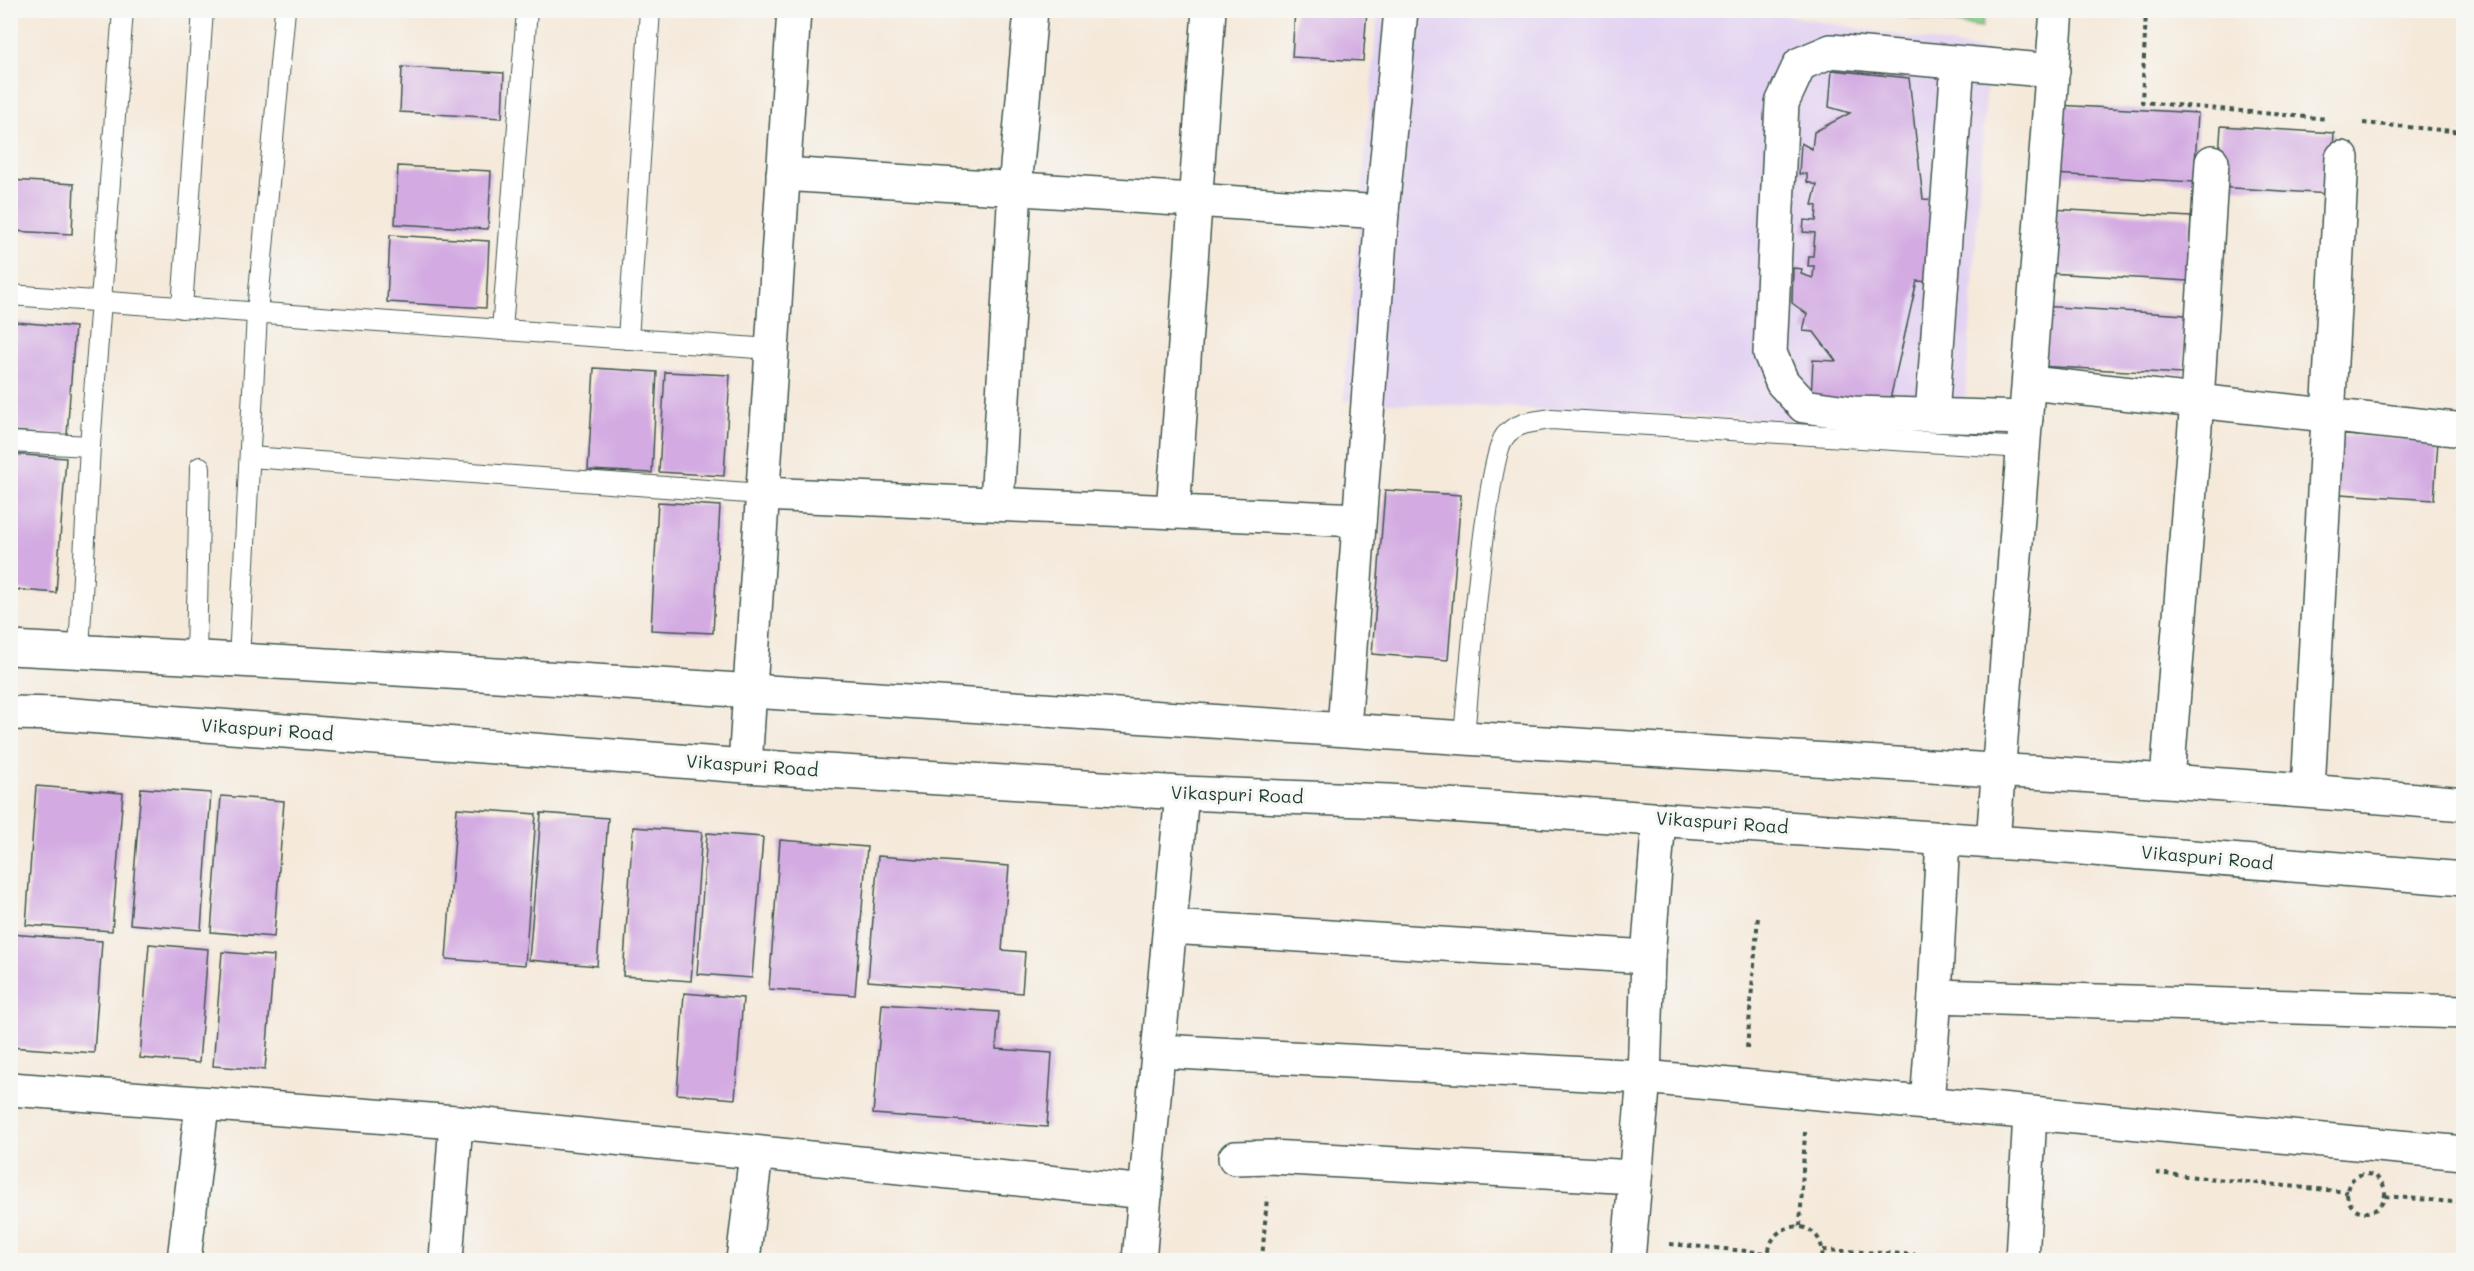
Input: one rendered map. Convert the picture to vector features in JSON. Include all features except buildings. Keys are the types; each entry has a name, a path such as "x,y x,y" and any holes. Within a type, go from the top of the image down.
{"street":[{"path":"745,766 794,10"},
{"path":"997,503 1015,188 1031,10"},
{"path":"1173,512 1209,10"},
{"path":"1344,729 1382,212 1401,10"},
{"path":"1993,842 2001,769 2057,10"},
{"path":"2025,433 1932,415 1854,413 1804,406 1782,382 1770,353 1782,103 1800,64 1832,51 2053,71"},
{"path":"1932,415 1958,63"},
{"path":"2308,790 2342,158"},
{"path":"2167,780 2197,401 2212,162"},
{"path":"783,174 1382,212"},
{"path":"2030,383 2463,430"},
{"path":"762,494 1359,520"},
{"path":"10,648 196,657 2001,769 2308,790 2463,804"},
{"name":"Vikaspuri Road","path":"10,713 61,714 745,766 1182,793 1388,801 1943,838 2463,879"},
{"path":"1139,1260 1182,793"},
{"path":"1628,1251 1644,1077 1648,957 1659,819"},
{"path":"1927,1104 1943,838"},
{"path":"1170,927 1648,957"},
{"path":"1935,996 2463,1012"},
{"path":"1160,1051 1644,1077 2463,1153"},
{"path":"10,1089 456,1122 1146,1192"},
{"path":"184,1260 202,1105"},
{"path":"2022,1260 2030,1114"},
{"path":"446,1260 456,1122"},
{"path":"742,1260 756,1154"},
{"path":"1235,1158 1270,1157 1635,1177"}],"lane":[{"path":"79,651 90,447 123,10"},
{"path":"182,308 203,10"},
{"path":"239,660 256,313 285,10"},
{"path":"502,330 527,10"},
{"path":"628,339 650,10"},
{"path":"10,296 771,349"},
{"path":"1464,737 1491,489 1504,436 1521,423 1551,419 2025,433"},
{"path":"10,442 90,447"},
{"path":"250,458 762,494"},
{"path":"196,657 200,467"}],"path":[{"path":"2146,10 2142,102 2333,120"},
{"path":"2356,122 2463,132"},
{"path":"1743,1087 1758,917"},
{"path":"1800,1226 1807,1093"},
{"path":"1262,1260 1270,1157"},
{"path":"2157,1173 2347,1192"},
{"path":"2368,1174 2379,1180 2385,1196 2379,1207 2361,1212 2350,1204 2347,1192 2352,1181 2368,1174"},
{"path":"2385,1196 2463,1203"},
{"path":"1769,1260 1768,1253 1775,1236 1782,1229 1800,1226 1815,1234 1823,1250 1822,1260"},
{"path":"1823,1250 2022,1260"},
{"path":"1628,1251 1768,1253"}],"shaded area":[{"path":"1378,11 1760,11 1989,51 1963,428 1343,401"}],"green space":[{"path":"1984,10 1982,27 1864,11"}]}
